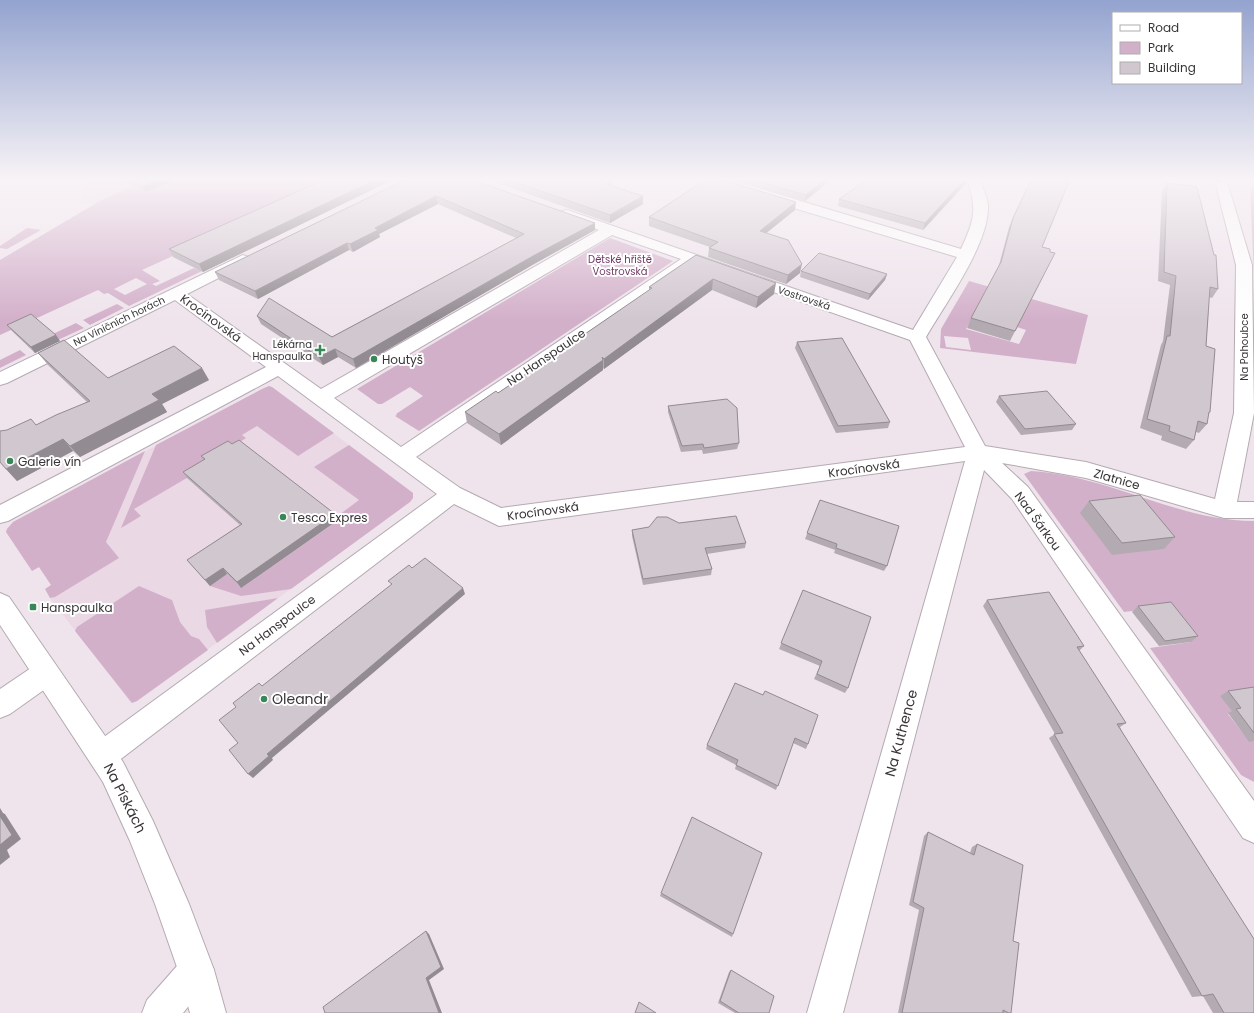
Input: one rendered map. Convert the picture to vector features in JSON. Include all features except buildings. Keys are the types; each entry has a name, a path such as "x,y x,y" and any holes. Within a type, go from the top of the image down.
{"street":[{"name":"Vostrovská","path":"597,225 917,337"},
{"path":"867,225 966,255"},
{"path":"917,337 966,255 978,225"},
{"name":"Na Pahoubce","path":"1224,510 1244,414 1244,265 1233,225"},
{"path":"320,398 610,230"},
{"name":"Na Viničních horách","path":"0,379 254,254"},
{"name":"Na Hanspaulce","path":"401,457 692,258"},
{"name":"Krocínovská","path":"176,293 452,494 499,517 978,452"},
{"name":"Nad Šárkou","path":"917,337 978,452 1020,493 1254,827"},
{"path":"0,515 279,368"},
{"name":"Zlatnice","path":"978,452 1086,470 1224,510 1254,510"},
{"name":"Na Kuthence","path":"825,1013 978,452"},
{"name":"Na Hanspaulce","path":"103,755 452,494"},
{"name":"Na Pískách","path":"1,608 103,755 113,772 142,832 172,904 196,970 208,1013"},
{"path":"0,705 46,673"},
{"path":"160,1013 196,970"}],"shaded area":[{"path":"269,386 413,493 413,498 410,502 137,701 131,703 50,598 45,589 51,585 39,567 32,571 6,532 7,529 13,522"}],"green space":[{"path":"59,225 240,225 142,270 160,281 152,284 156,286 194,268 202,271 129,306 108,293 104,294 98,290 0,335 0,260","holes":["136,278 147,284 125,295 114,289"]},
{"path":"1252,225 1254,225 1254,274"},
{"path":"27,228 41,230 7,249 0,248 0,246"},
{"name":"Dětské hřiště Vostrovská","path":"610,238 673,261 419,431 395,416 423,396 410,387 382,404 378,404 357,389"},
{"path":"969,281 1088,315 1076,364 940,348 941,329","holes":["978,307 1021,320 1017,327 1026,330 1019,344 966,329","944,336 968,338 971,350 946,347"]},
{"path":"117,304 124,308 90,325 83,320"},
{"path":"76,323 84,328 34,351 28,346"},
{"path":"20,350 26,355 0,368 0,360"},
{"path":"269,386 334,433 298,456 257,426 242,435 246,438 209,465 134,509 141,516 121,528 156,445"},
{"path":"349,445 413,493 413,498 410,502 291,589 241,596 210,586 227,574 241,588 337,521 335,518 359,500 314,467"},
{"path":"145,451 106,542 119,558 55,597 50,598 45,589 51,585 39,567 32,571 6,532 7,529 13,522"},
{"path":"1031,471 1060,474 1088,480 1198,514 1225,519 1254,521 1254,691 1233,713 1228,714 1249,741 1254,741 1254,782 1241,775 1150,648 1191,642 1167,607 1124,612 1024,474"},
{"path":"139,586 172,600 180,622 191,636 199,639 208,650 137,701 132,703 75,631 77,627"},
{"path":"278,598 217,643 207,627 205,610"}],"place":[{"name":"Lékárna Hanspaulka","path":"320,350"},
{"name":"Houtyš","path":"374,359"},
{"name":"Galerie vín","path":"10,461"},
{"name":"Tesco Expres","path":"283,517"},
{"name":"Hanspaulka","path":"33,607"},
{"name":"Oleandr","path":"264,699"}]}
